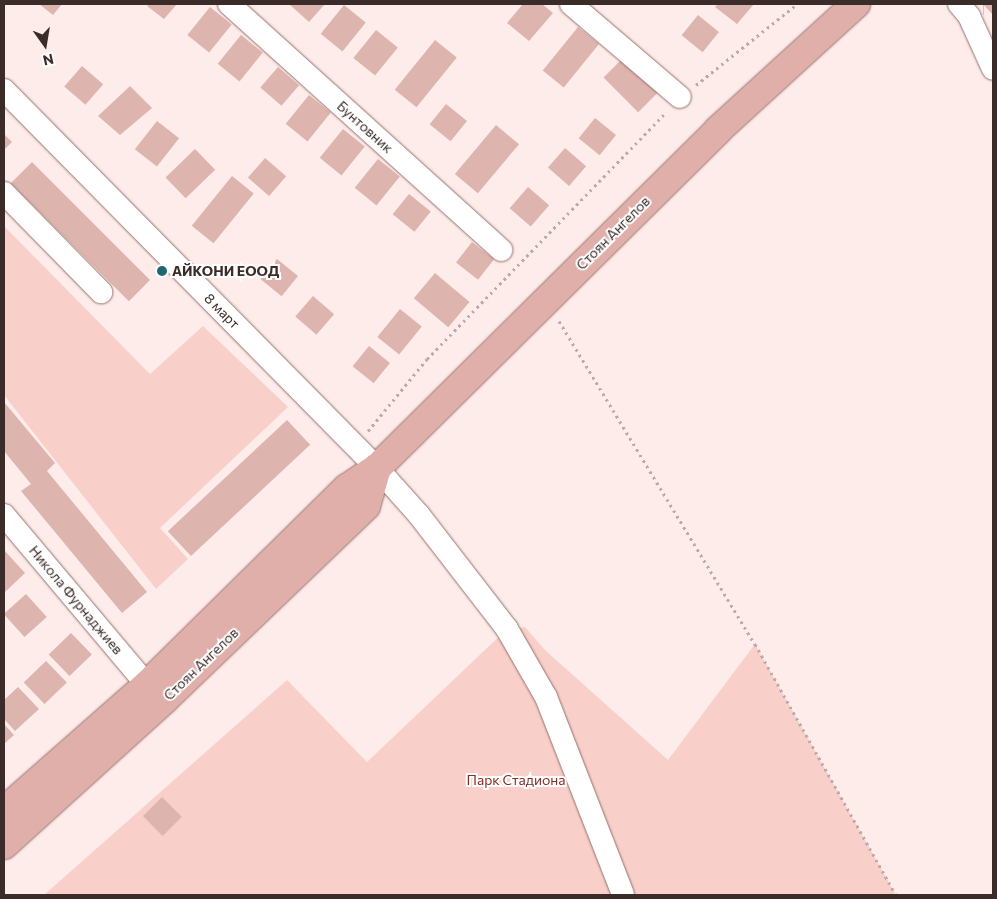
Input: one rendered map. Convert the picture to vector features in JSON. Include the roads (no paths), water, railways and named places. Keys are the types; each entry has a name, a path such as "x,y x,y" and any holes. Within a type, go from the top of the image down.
{"main road":[{"name":"Стоян Ангелов","path":"4,811 148,685 347,488 377,468 718,130 856,4"},
{"name":"Стоян Ангелов","path":"4,845 164,700 366,506 377,468"}],"street":[{"name":"Бунтовник","path":"229,4 501,250"},
{"path":"571,4 680,97"},
{"path":"970,8 993,70"},
{"name":"8 март","path":"4,90 377,468 419,514 507,629 546,696 623,895"},
{"path":"4,193 101,292"},
{"name":"Никола Фурнаджиев","path":"4,515 148,685"}],"place":[{"name":"АЙКОНИ ЕООД","path":"162,271"}],"park label":[{"name":"Парк Стадиона","path":"516,780"}]}
